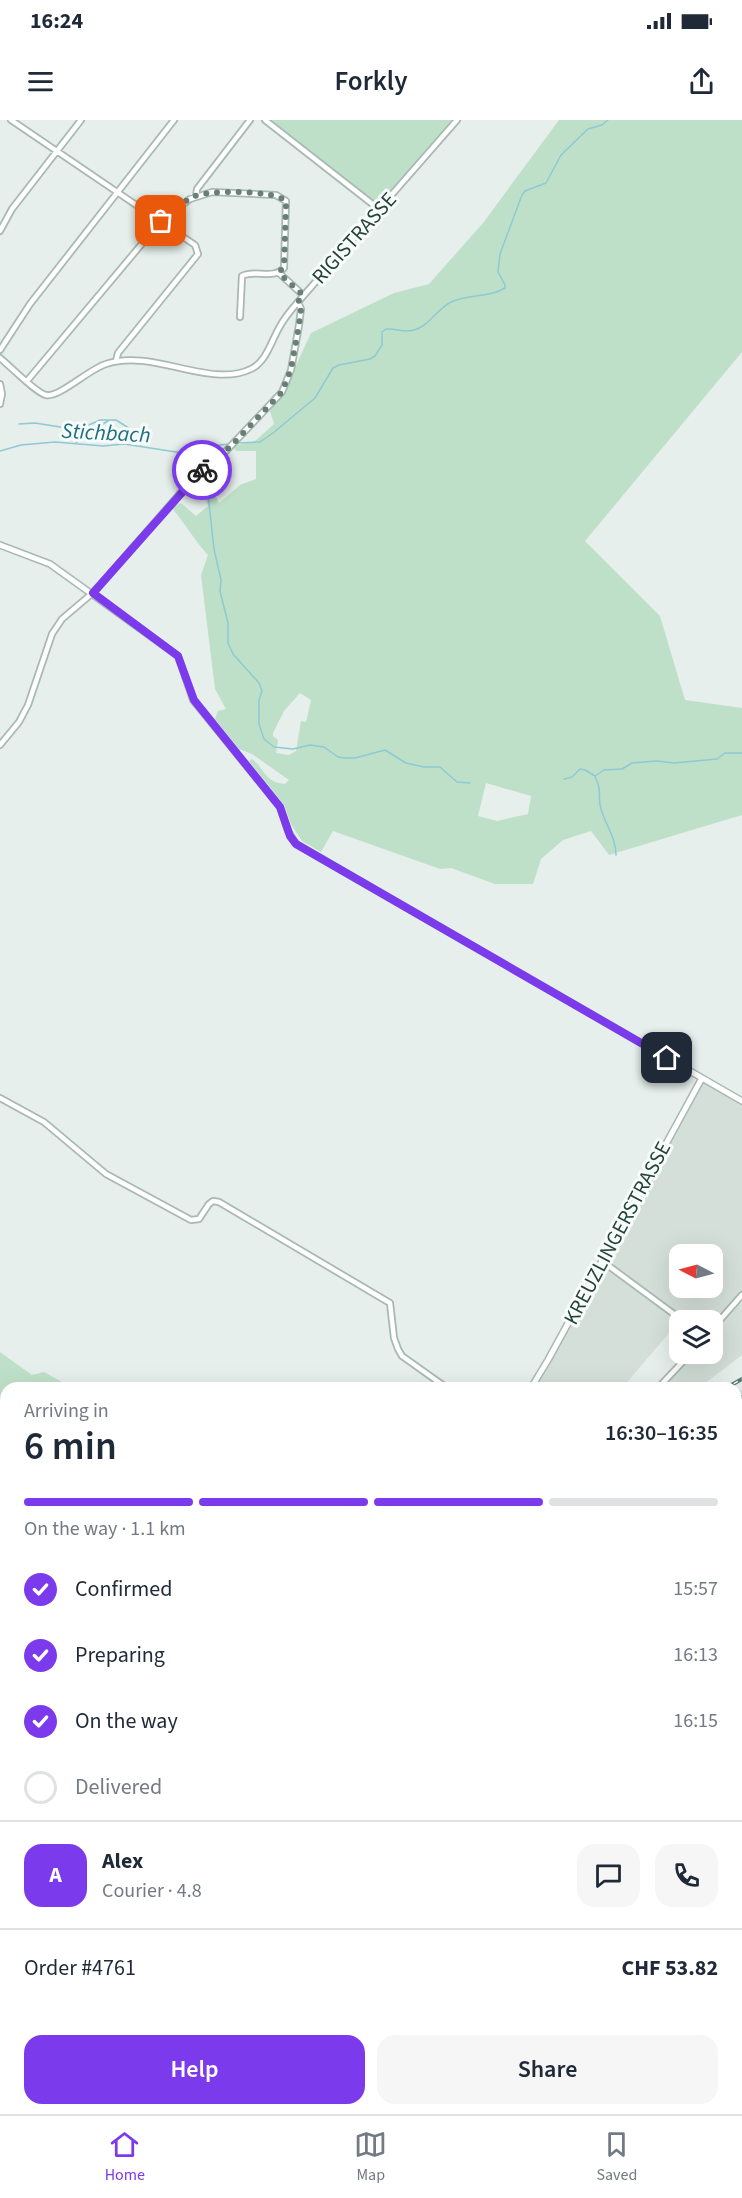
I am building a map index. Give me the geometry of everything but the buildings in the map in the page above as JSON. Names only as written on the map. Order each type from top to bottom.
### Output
[{"type":"street","points":[[11,120],[195,245],[198,254],[118,353],[117,361]]},
{"type":"street","points":[[0,231],[12,209],[81,120]]},
{"type":"street","points":[[0,350],[20,318],[174,120]]},
{"type":"street","points":[[196,196],[197,189],[250,120]]},
{"type":"street","points":[[265,120],[380,210]]},
{"type":"street","name":"RIGISTRASSE","points":[[0,358],[42,394],[54,395],[86,373],[103,364],[117,361],[143,360],[221,374],[245,372],[261,361],[285,318],[303,295],[457,120]]},
{"type":"street","points":[[27,381],[161,221],[196,196],[212,192],[276,195],[284,198],[286,206],[284,266],[279,273]]},
{"type":"street","points":[[240,317],[242,276],[248,273],[279,273],[303,295]]},
{"type":"street","points":[[0,745],[19,722],[28,705],[46,648],[62,619],[93,593],[198,473],[230,447],[276,401],[288,381],[299,325],[301,309],[298,302]]},
{"type":"street","points":[[0,384],[2,394],[0,404]]},
{"type":"street","points":[[0,545],[51,564],[178,656],[194,700],[280,807],[290,836],[296,844],[742,1101]]},
{"type":"street","name":"KREUZLINGERSTRASSE","points":[[534,1382],[702,1077]]},
{"type":"street","points":[[0,1098],[44,1122],[106,1174],[191,1220],[199,1219],[213,1201],[219,1202],[390,1303],[398,1349],[402,1356],[439,1382]]},
{"type":"street","points":[[602,1261],[669,1310]]},
{"type":"street","points":[[723,1317],[742,1295]]},
{"type":"street","points":[[664,1382],[681,1364]]},
{"type":"shaded area","points":[[702,1078],[742,1101],[742,1293],[738,1300],[742,1304],[742,1355],[707,1382],[667,1382],[684,1364],[723,1364],[723,1310],[669,1310],[669,1333],[627,1382],[534,1382]]},
{"type":"green space","points":[[271,120],[452,120],[379,206]]},
{"type":"green space","points":[[559,120],[742,120],[742,352],[585,541],[660,616],[685,700],[742,708],[742,815],[609,855],[591,831],[563,840],[541,859],[533,884],[495,884],[451,868],[440,869],[333,831],[321,852],[302,841],[291,824],[284,805],[249,761],[252,759],[257,763],[273,781],[285,784],[289,780],[252,754],[239,749],[215,719],[218,711],[226,709],[215,689],[201,575],[208,555],[171,507],[181,503],[196,516],[208,506],[199,481],[205,473],[219,503],[240,485],[256,479],[256,451],[236,451],[232,446],[255,441],[274,424],[270,411],[286,387],[311,333],[394,293],[429,284],[483,223]],"holes":[[[300,693],[311,700],[306,722],[301,721],[296,751],[289,755],[276,753],[278,740],[273,733],[284,711]],[[486,783],[531,796],[528,814],[497,821],[478,816]]]},
{"type":"green space","points":[[0,1352],[32,1375],[44,1372],[62,1382],[0,1382]]},
{"type":"waterway","name":"Stichbach","points":[[237,443],[260,442],[273,433],[315,398],[333,368],[375,356],[382,345],[382,332],[386,329],[414,330],[424,325],[451,302],[505,288],[498,272],[500,254],[522,195],[525,191],[546,183],[561,155],[588,129],[602,125],[608,120]]},
{"type":"waterway","points":[[19,424],[35,423],[73,429],[82,428],[100,420],[116,420],[140,435],[141,445]]},
{"type":"waterway","points":[[76,443],[108,421]]},
{"type":"waterway","name":"Stichbach","points":[[0,451],[21,445],[55,442],[103,446],[124,444],[189,454],[212,446],[229,444]]},
{"type":"waterway","points":[[189,454],[195,460],[198,470]]},
{"type":"waterway","points":[[199,474],[208,494],[214,549],[221,580],[220,591],[228,623],[228,643],[233,654],[259,683],[262,691],[259,700],[259,724],[264,739],[274,747],[293,749],[310,745],[324,747],[338,757],[344,758],[355,758],[385,750],[406,763],[424,767],[440,767],[457,782],[470,783]]},
{"type":"waterway","points":[[564,779],[572,777],[580,769],[595,776],[604,770],[622,769],[632,763],[657,761],[674,763],[717,759],[725,753],[742,753]]},
{"type":"waterway","points":[[595,777],[599,786],[601,809],[613,837],[616,855]]},
{"type":"railway","points":[[737,1382],[742,1379]]},
{"type":"way so far","points":[[161,221],[190,199],[212,192],[276,195],[284,198],[286,201],[284,268],[279,273],[303,295],[298,302],[301,309],[291,369],[282,392],[276,401],[226,451],[202,470]]},
{"type":"route","points":[[202,470],[93,593],[178,656],[194,700],[280,807],[290,836],[296,844],[667,1058]]}]
